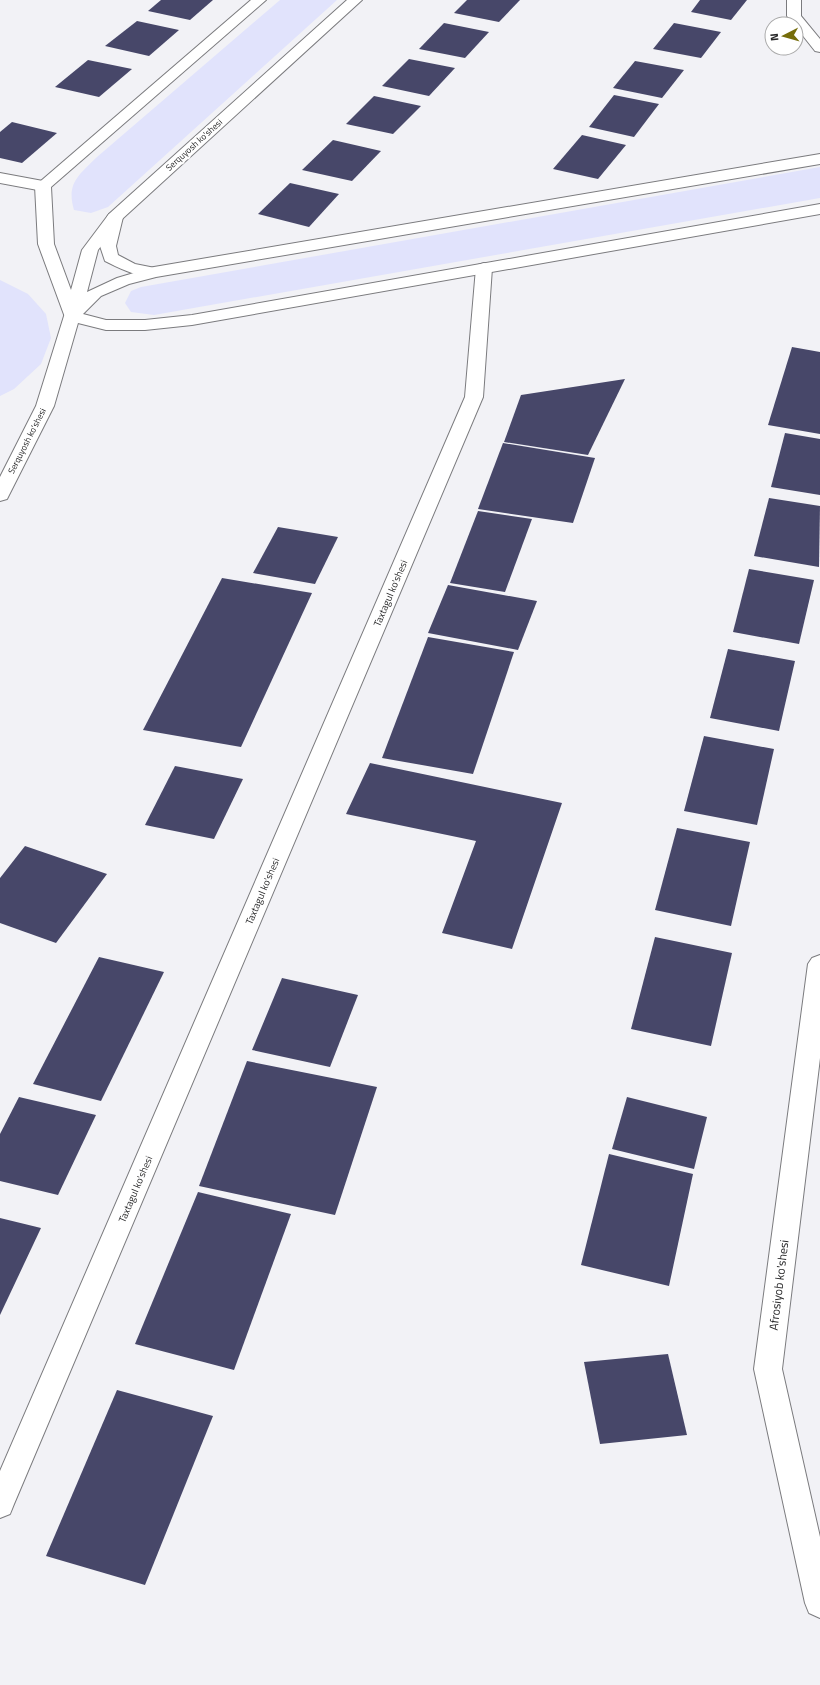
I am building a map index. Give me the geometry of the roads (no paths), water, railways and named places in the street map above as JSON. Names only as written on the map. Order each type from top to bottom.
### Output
[{"type":"street","points":[[43,186],[259,0]]},
{"type":"street","name":"Serquyosh ko'shesi","points":[[0,495],[45,406],[90,250],[115,217],[355,0]]},
{"type":"street","points":[[794,0],[794,16],[820,48]]},
{"type":"street","points":[[72,316],[95,293],[154,272],[820,159]]},
{"type":"street","points":[[0,178],[43,186]]},
{"type":"street","points":[[43,186],[46,244],[72,316]]},
{"type":"street","points":[[72,316],[106,325],[145,325],[192,320],[820,209]]},
{"type":"street","points":[[115,217],[108,246],[112,258],[131,268],[154,272]]},
{"type":"street","name":"Taxtagul ko'shesi","points":[[0,1504],[474,397],[484,268]]},
{"type":"street","name":"Afrosiyob ko'shesi","points":[[820,964],[768,1369],[820,1603]]}]
